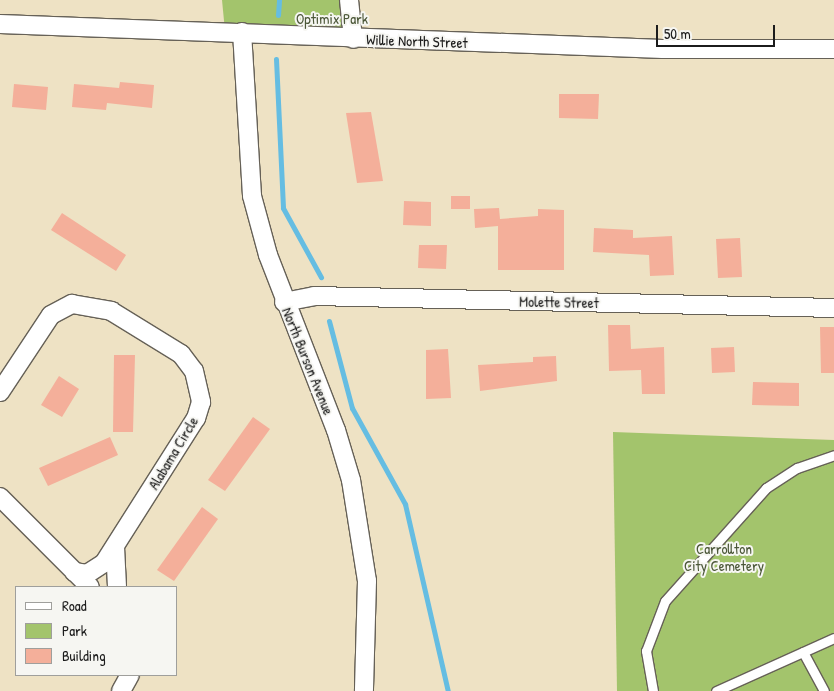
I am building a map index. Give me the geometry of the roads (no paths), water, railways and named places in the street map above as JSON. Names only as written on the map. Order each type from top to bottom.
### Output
[{"type":"street","points":[[349,0],[353,39]]},
{"type":"street","name":"Willie North Street","points":[[0,24],[242,32],[353,39],[662,49],[834,48]]},
{"type":"street","name":"North Burson Avenue","points":[[242,32],[252,196],[284,302],[336,430],[351,480],[367,581],[364,691]]},
{"type":"street","name":"Molette Street","points":[[284,302],[314,296],[834,308]]},
{"type":"street","name":"Alabama Circle","points":[[0,392],[51,315],[72,304],[111,311],[181,354],[194,372],[201,402],[196,418],[115,547],[96,570],[74,572]]},
{"type":"street","points":[[0,497],[89,586]]},
{"type":"street","points":[[115,547],[117,586]]},
{"type":"street","points":[[121,691],[129,676]]},
{"type":"lane","points":[[653,691],[646,651],[665,601],[766,488],[797,468],[834,455]]},
{"type":"lane","points":[[716,691],[834,638]]},
{"type":"lane","points":[[803,652],[824,691]]},
{"type":"waterway","points":[[278,15],[279,0]]},
{"type":"waterway","points":[[276,59],[283,208],[321,277]]},
{"type":"waterway","points":[[329,321],[352,408],[405,504],[448,691]]},
{"type":"park label","name":"Optimix Park","points":[[332,19]]},
{"type":"park label","name":"Carrollton City Cemetery","points":[[724,556]]}]
